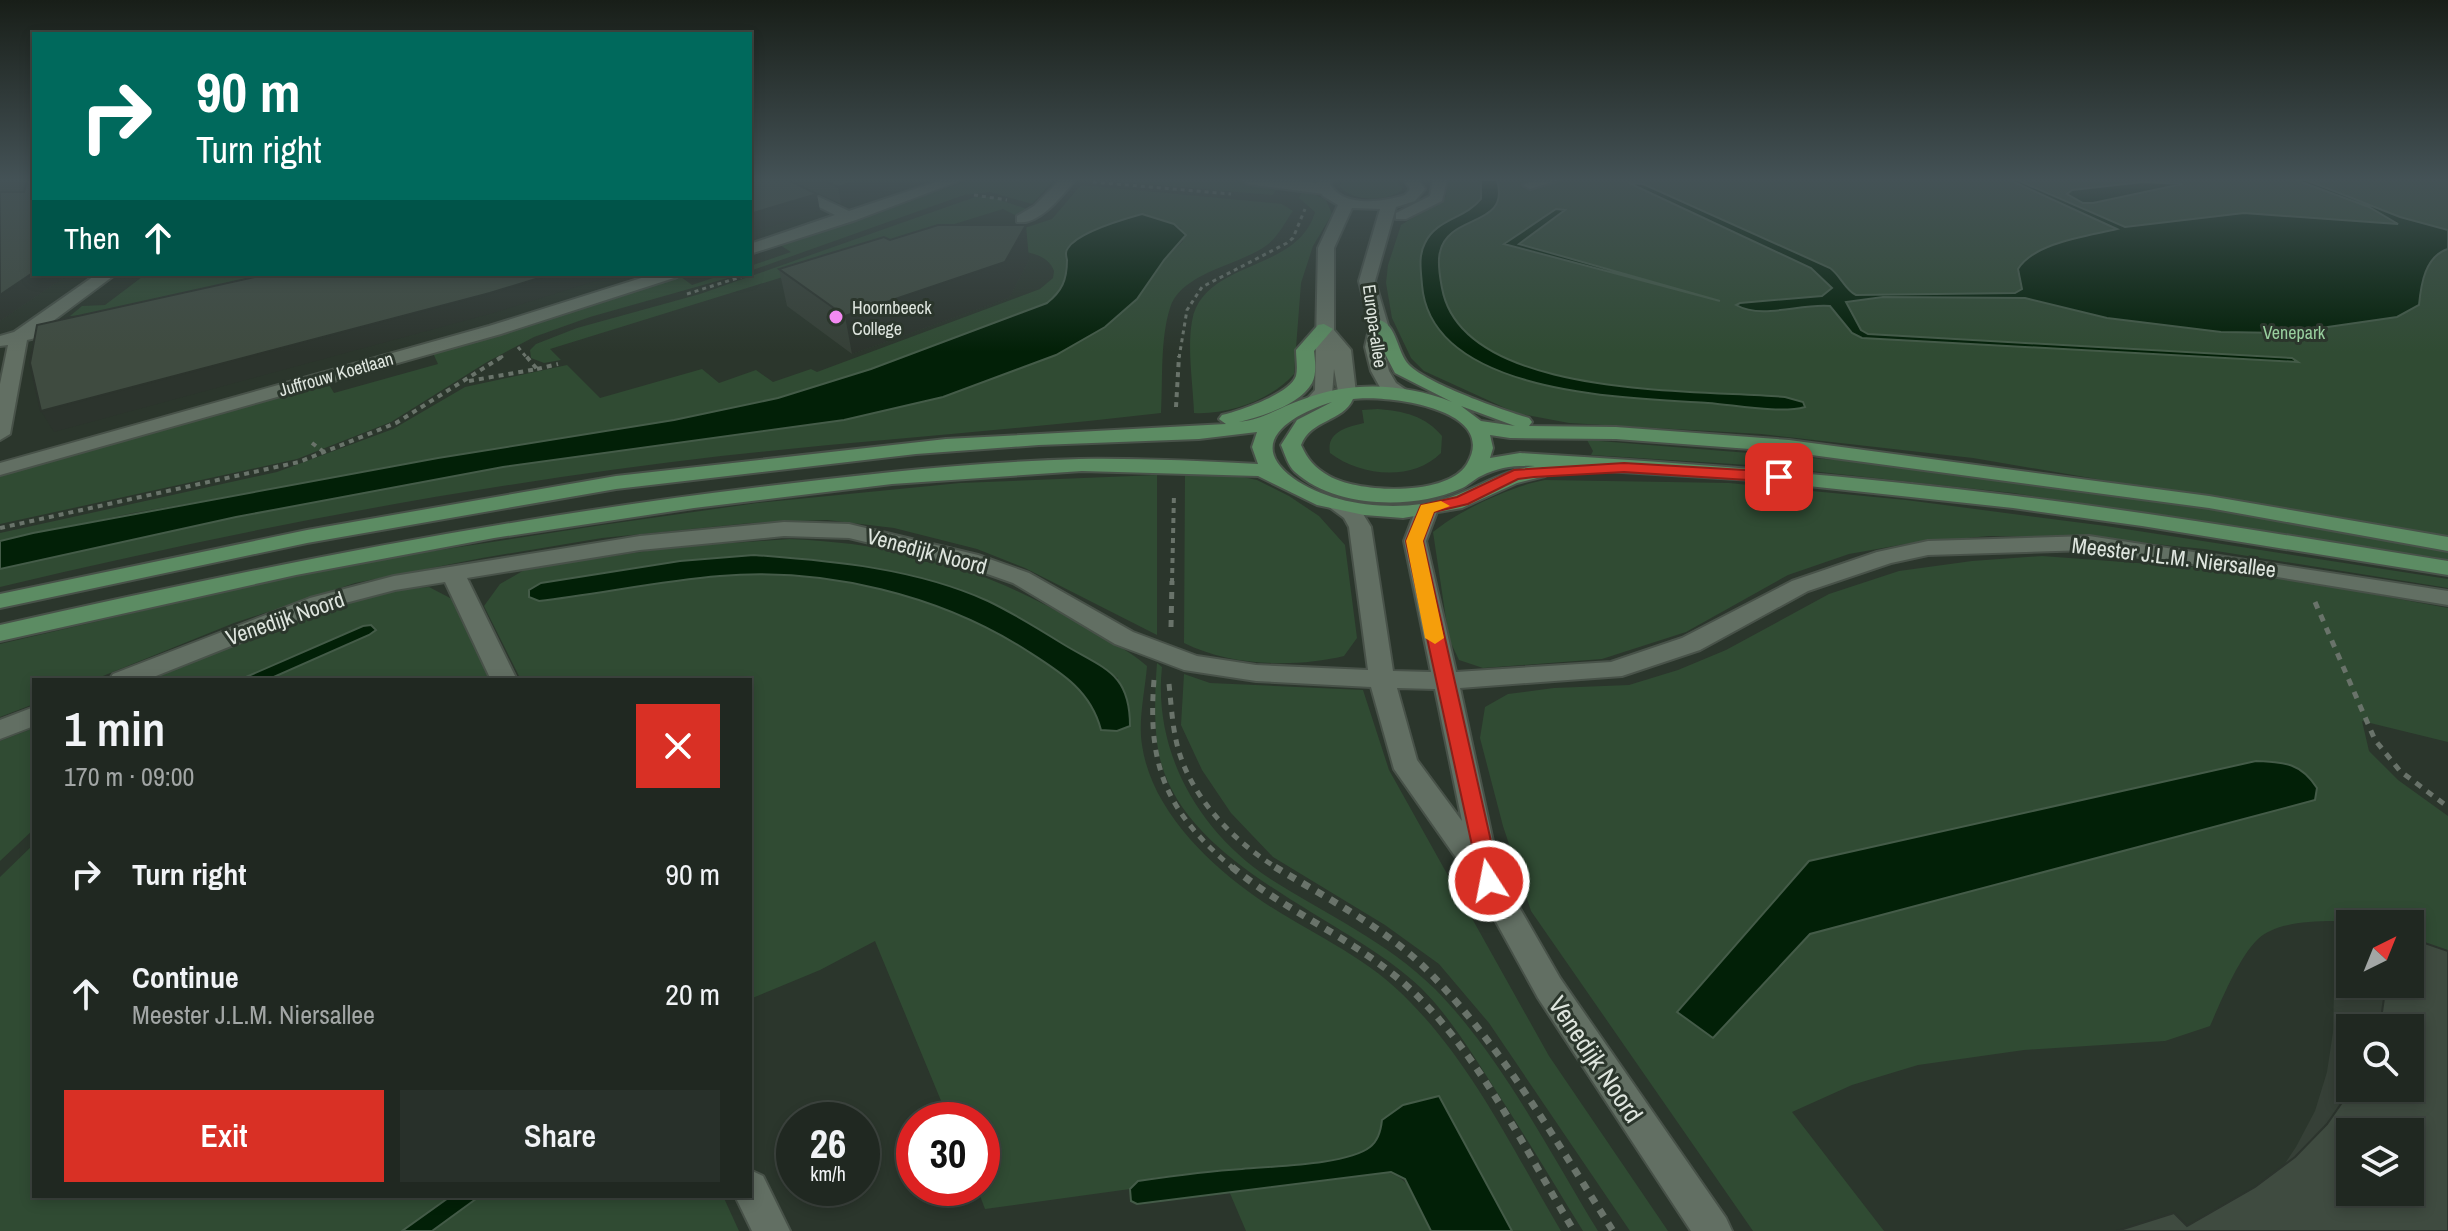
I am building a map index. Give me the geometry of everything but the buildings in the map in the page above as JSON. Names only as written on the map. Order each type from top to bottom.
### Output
[{"type":"main road","points":[[1379,325],[1401,368],[1418,380],[1506,418],[1616,433],[1789,446],[1979,470],[2209,502],[2448,544]]},
{"type":"main road","points":[[1068,437],[1145,424],[1226,420],[1248,414],[1299,386],[1305,376],[1305,350],[1324,329]]},
{"type":"main road","points":[[0,601],[355,525],[541,493],[824,457],[1068,437],[1235,431],[1276,422],[1317,399],[1346,393],[1402,394],[1444,405],[1473,426],[1510,432],[1616,433]]},
{"type":"main road","points":[[1296,462],[1291,445],[1298,428],[1340,406],[1346,393]]},
{"type":"main road","points":[[1276,422],[1264,442],[1265,457],[1280,477]]},
{"type":"main road","points":[[1473,426],[1483,449],[1480,479]]},
{"type":"main road","points":[[0,633],[359,554],[544,521],[675,502],[951,473],[1265,457],[1296,462],[1321,481],[1356,492],[1430,500]]},
{"type":"main road","points":[[1136,464],[1261,470],[1336,504],[1382,511],[1430,500]]},
{"type":"main road","name":"Meester J.L.M. Niersallee","points":[[1430,500],[1463,500],[1480,479],[1524,473],[1624,467],[1753,474],[2142,519],[2448,568]]},
{"type":"street","points":[[752,248],[786,237]]},
{"type":"street","points":[[1317,399],[1325,391],[1326,248],[1331,237]]},
{"type":"street","name":"Europa-allee","points":[[1379,237],[1367,281],[1379,325],[1374,347],[1380,371],[1389,387],[1402,394]]},
{"type":"street","points":[[9,340],[105,276]]},
{"type":"street","name":"Juffrouw Koetlaan","points":[[0,469],[495,330],[665,276]]},
{"type":"street","points":[[9,340],[79,323]]},
{"type":"street","name":"Europa-allee","points":[[1324,329],[1342,350],[1346,393]]},
{"type":"street","points":[[0,434],[9,340]]},
{"type":"street","name":"Venedijk Noord","points":[[1430,500],[1415,541],[1443,681],[1464,759],[1489,881]]},
{"type":"street","name":"Venedijk Noord","points":[[1336,504],[1352,514],[1360,527],[1382,679],[1404,762],[1489,881],[1549,988],[1713,1231]]},
{"type":"street","name":"Venedijk Noord","points":[[127,678],[318,603],[394,583],[553,555],[714,534],[784,529],[849,531],[970,560],[1021,578],[1124,638],[1163,655],[1217,669],[1443,681]]},
{"type":"street","name":"Meester J.L.M. Niersallee","points":[[1443,681],[1613,670],[1691,644],[1800,586],[1885,557],[1928,548],[2089,543],[2298,572],[2448,598]]},
{"type":"street","points":[[452,572],[503,678]]},
{"type":"street","points":[[0,730],[32,717]]},
{"type":"street","points":[[752,1192],[771,1231]]},
{"type":"path","points":[[1176,410],[1183,327],[1192,297],[1202,287],[1266,256],[1293,237]]},
{"type":"path","points":[[680,296],[746,276]]},
{"type":"path","points":[[495,330],[518,348],[537,369]]},
{"type":"path","points":[[518,348],[528,343]]},
{"type":"path","points":[[0,528],[246,476],[324,452],[396,423],[505,355]]},
{"type":"path","points":[[464,382],[558,364]]},
{"type":"path","points":[[312,443],[324,452]]},
{"type":"path","points":[[1174,488],[1163,655],[1150,725],[1156,761],[1177,806],[1206,843],[1251,884],[1375,958],[1423,1001],[1470,1061],[1574,1231]]},
{"type":"path","points":[[2298,572],[2318,609],[2375,740],[2400,771],[2448,807]]},
{"type":"path","points":[[1163,655],[1176,742],[1198,795],[1241,841],[1267,862],[1353,913],[1424,967],[1486,1039],[1613,1231]]},
{"type":"green space","points":[[802,237],[844,237],[752,270],[752,265],[791,252],[780,245]]},
{"type":"green space","points":[[860,237],[911,237],[550,349],[561,360],[544,363],[531,358],[530,350],[536,344],[577,328],[700,294]]},
{"type":"green space","points":[[995,237],[1087,237],[1066,254],[1063,281],[1047,303],[871,369],[778,398],[674,420],[133,513],[0,541],[0,533],[277,472],[393,429],[465,387],[567,365],[600,398],[702,369],[719,383],[756,370],[773,382],[811,369],[817,372],[1040,289],[1053,278],[1054,271],[1048,262],[1027,252],[960,249]]},
{"type":"green space","points":[[1182,237],[1275,237],[1256,252],[1199,278],[1176,296],[1165,333],[1161,413],[721,456],[540,480],[268,528],[0,587],[0,569],[236,517],[503,467],[844,420],[943,397],[1056,355],[1105,327],[1137,299],[1164,260],[1183,241]]},
{"type":"green space","points":[[1299,237],[1318,237],[1301,283],[1294,374],[1273,391],[1248,404],[1221,411],[1194,413],[1191,332],[1200,301],[1213,286],[1231,275],[1290,246]]},
{"type":"green space","name":"Venepark","points":[[1397,237],[1431,237],[1421,252],[1426,308],[1430,245],[1442,237],[2448,237],[2448,539],[1973,458],[1761,434],[1569,423],[1516,413],[1424,371],[1411,358],[1392,318],[1386,283]]},
{"type":"green space","points":[[143,276],[256,276],[90,315],[70,316],[82,306],[105,305]]},
{"type":"green space","points":[[719,276],[735,276],[590,317],[534,337],[487,362],[391,422],[297,459],[0,524],[0,477],[16,470],[328,383],[334,393],[438,364],[433,353],[681,277],[692,285]]},
{"type":"green space","points":[[1362,410],[1405,413],[1429,424],[1442,436],[1441,453],[1416,468],[1386,472],[1356,467],[1330,453],[1331,440],[1335,435],[1364,423]]},
{"type":"green space","points":[[1587,440],[1898,465],[2205,507],[2448,549],[2448,562],[2013,493],[1764,466],[1591,455],[1593,451]]},
{"type":"green space","points":[[1228,474],[1257,480],[1289,496],[1319,516],[1345,545],[1357,638],[1344,656],[1305,662],[1263,663],[1202,651],[1184,643],[1185,476]]},
{"type":"green space","points":[[1157,475],[1157,635],[1025,568],[977,549],[894,528],[827,520],[751,523],[602,538],[355,583],[234,623],[98,678],[32,678],[32,705],[0,717],[0,644],[284,578],[401,556],[757,503],[960,483]]},
{"type":"green space","points":[[1545,480],[1729,483],[1906,500],[2106,526],[2448,579],[2448,588],[2204,549],[2095,538],[1989,536],[1911,543],[1849,554],[1788,575],[1686,632],[1602,659],[1483,668],[1459,660],[1449,639],[1433,532],[1486,500]]},
{"type":"green space","points":[[789,539],[830,542],[905,553],[975,573],[1044,604],[1123,649],[1147,666],[1141,735],[1147,768],[1169,812],[1184,832],[1237,883],[1375,971],[1411,1003],[1434,1028],[1474,1083],[1561,1231],[1512,1231],[1439,1096],[1382,1123],[1373,1144],[1351,1156],[1305,1165],[1154,1178],[1130,1189],[985,1209],[984,1206],[1000,1206],[1000,1102],[942,1102],[875,941],[820,970],[752,998],[752,678],[520,678],[484,606],[500,584],[526,569],[674,547]],"holes":[[[754,555],[872,568],[930,581],[986,601],[1053,637],[1118,678],[1101,730],[1090,704],[1074,684],[1029,652],[959,615],[881,590],[801,576],[721,576],[564,598],[680,561]]]},
{"type":"green space","points":[[2042,556],[2246,571],[2448,608],[2448,742],[2362,721],[2369,751],[2398,780],[2448,816],[2448,969],[2424,954],[2424,910],[2336,910],[2336,921],[2289,925],[2272,930],[2258,939],[2231,980],[2210,1026],[2165,1041],[2024,1050],[1918,1065],[1852,1085],[1792,1112],[1884,1231],[1753,1231],[1531,911],[1503,826],[1480,738],[1485,707],[1508,694],[1554,688],[1629,685],[1678,670],[1726,650],[1829,594],[1899,571]],"holes":[[[2315,800],[1810,934],[1714,1037],[1809,861]]]},
{"type":"green space","points":[[429,587],[452,599],[489,678],[272,678],[369,635],[375,630],[371,625],[362,626],[244,678],[156,678],[287,622],[357,599]]},
{"type":"green space","points":[[1157,663],[1162,667],[1161,698],[1173,758],[1202,813],[1221,837],[1269,878],[1397,956],[1435,989],[1459,1015],[1503,1074],[1598,1231],[1583,1231],[1468,1048],[1421,988],[1388,961],[1265,883],[1226,854],[1193,822],[1169,785],[1157,742]]},
{"type":"green space","points":[[1184,674],[1210,683],[1363,690],[1389,770],[1549,1056],[1668,1231],[1630,1231],[1489,1023],[1439,964],[1385,925],[1273,857],[1231,813],[1202,770],[1181,725]]},
{"type":"green space","points":[[32,729],[32,831],[0,861],[0,741]]},
{"type":"green space","points":[[32,846],[32,1198],[448,1198],[402,1231],[0,1231],[0,877]]},
{"type":"green space","points":[[1381,1172],[1400,1178],[1413,1192],[1431,1231],[1246,1231],[1229,1191]]},
{"type":"green space","points":[[477,1198],[724,1198],[739,1231],[432,1231]]},
{"type":"shaded area","points":[[1080,237],[1184,237],[1137,299],[1105,327],[1056,355],[943,397],[844,420],[503,467],[236,517],[0,569],[0,541],[33,533],[438,458],[674,420],[778,398],[871,369],[1047,303],[1063,284],[1067,267],[1066,251]]},
{"type":"shaded area","points":[[1428,237],[1448,237],[1440,252],[1442,288],[1459,325],[1492,351],[1536,370],[1588,382],[1644,389],[1785,397],[1803,402],[1805,407],[1770,409],[1630,398],[1538,383],[1495,369],[1459,349],[1434,321],[1422,285],[1421,258]]},
{"type":"shaded area","points":[[1514,237],[1528,237],[1519,244],[1720,301],[1504,244]]},
{"type":"shaded area","points":[[1746,237],[1762,237],[1830,268],[1856,295],[2015,293],[2022,289],[2018,269],[2026,260],[2049,246],[2082,237],[2448,237],[2448,249],[2429,264],[2419,305],[2397,317],[2286,333],[2221,332],[2107,318],[2025,298],[1883,297],[1846,302],[1861,330],[1868,334],[2292,358],[2298,362],[1862,338],[1852,333],[1830,306],[1758,311],[1736,305],[1822,296],[1832,288],[1811,268]]},
{"type":"shaded area","points":[[754,555],[873,568],[932,581],[988,601],[1112,674],[1125,694],[1130,726],[1117,731],[1101,730],[1090,704],[1074,684],[1029,652],[958,615],[881,589],[841,581],[760,574],[697,578],[539,601],[529,597],[529,590],[541,583],[680,561]]},
{"type":"shaded area","points":[[371,625],[376,630],[272,678],[244,678]]},
{"type":"shaded area","points":[[2256,761],[2284,763],[2305,773],[2317,788],[2315,800],[1810,934],[1713,1038],[1677,1012],[1809,861]]},
{"type":"shaded area","points":[[1439,1096],[1512,1231],[1431,1231],[1405,1179],[1391,1172],[1137,1204],[1131,1201],[1130,1189],[1138,1181],[1345,1158],[1370,1147],[1380,1131],[1382,1120],[1403,1105]]},
{"type":"shaded area","points":[[448,1198],[477,1198],[432,1231],[402,1231]]},
{"type":"slow traffic","points":[[1435,638],[1415,541],[1427,509],[1441,506]]},
{"type":"place","name":"Hoornbeeck College","points":[[836,317]]},
{"type":"route","points":[[1489,881],[1464,759],[1443,681],[1415,541],[1427,509],[1463,500],[1514,475],[1534,472],[1624,467],[1779,477]]}]
